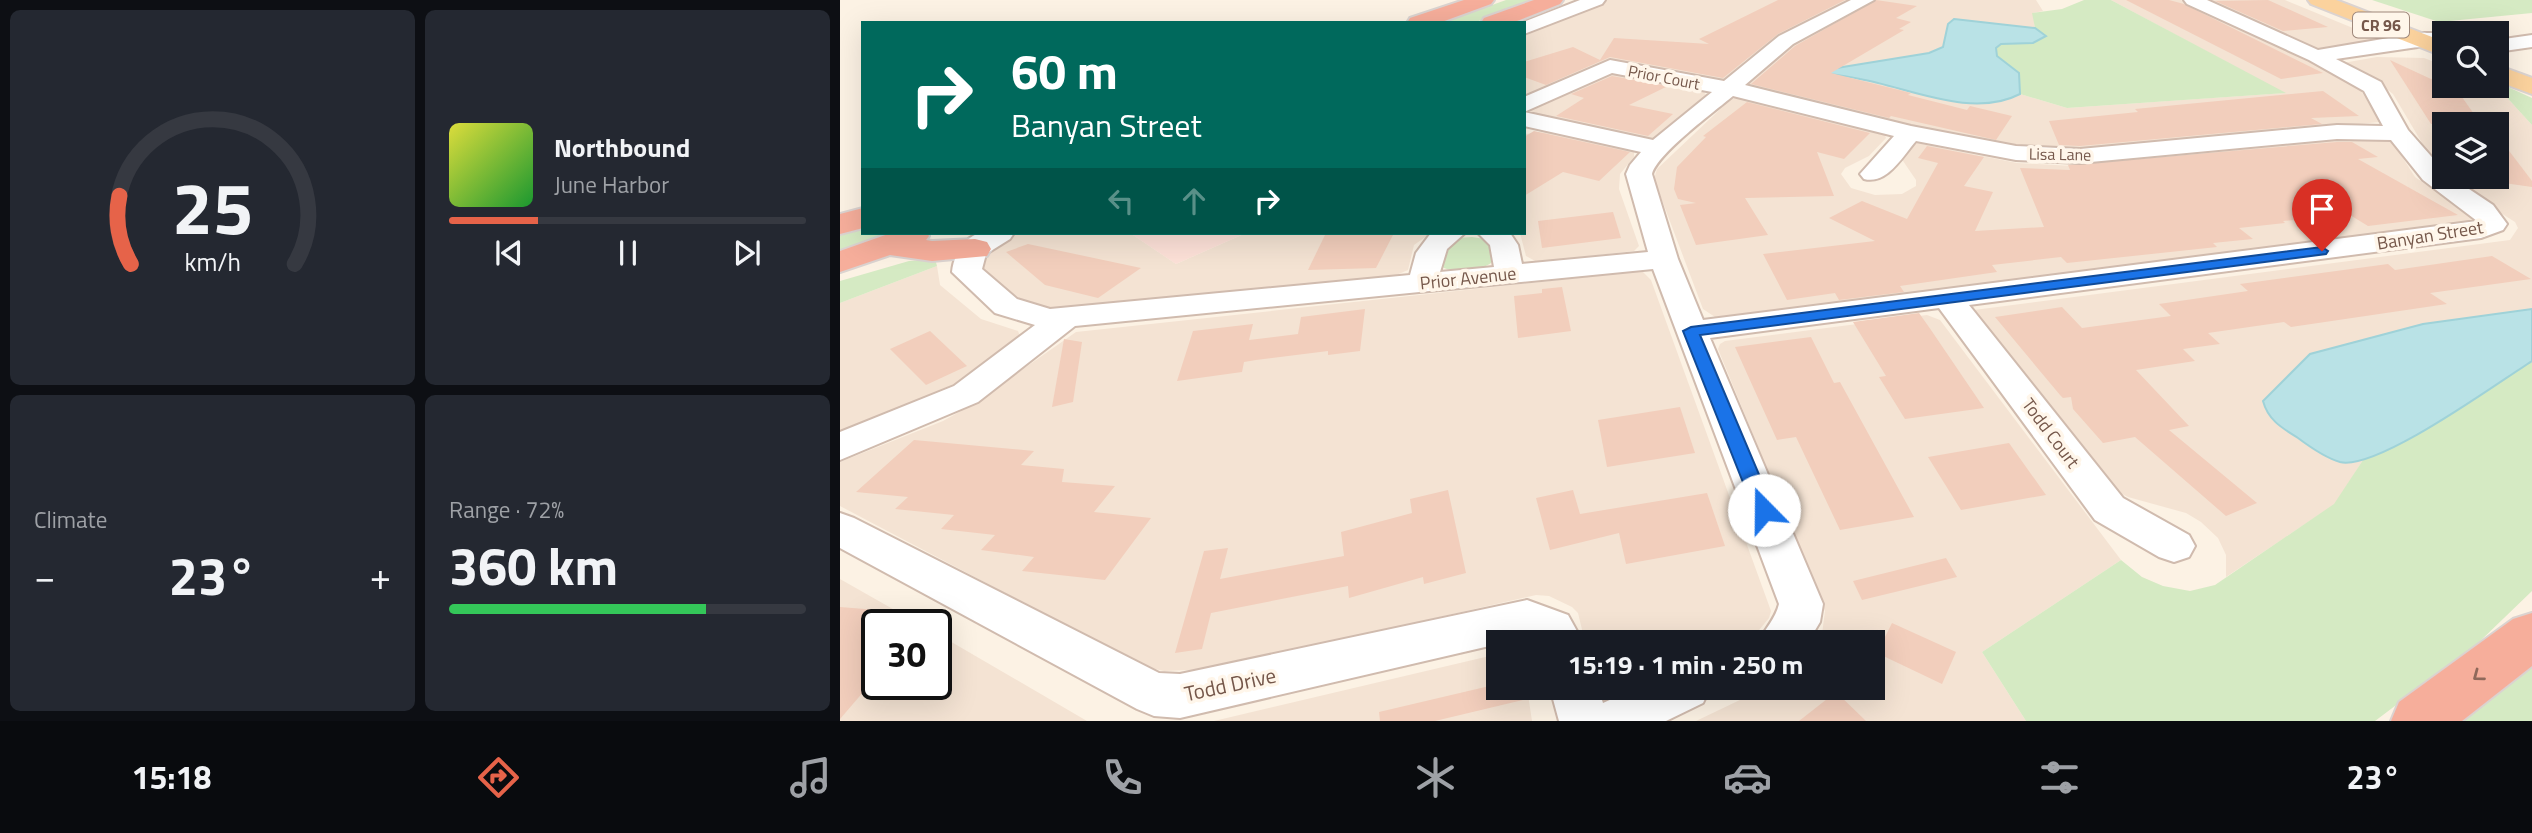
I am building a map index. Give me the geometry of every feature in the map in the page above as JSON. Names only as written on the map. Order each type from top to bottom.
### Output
[{"type":"highway","points":[[1424,21],[1484,0]]},
{"type":"highway","points":[[1497,21],[1553,0]]},
{"type":"highway","points":[[840,225],[861,218]]},
{"type":"highway","points":[[866,253],[916,235]]},
{"type":"highway","points":[[866,253],[932,251],[988,241]]},
{"type":"highway","points":[[2419,721],[2532,635]]},
{"type":"main road","name":"CR 96","points":[[2318,0],[2432,45]]},
{"type":"main road","name":"CR 96","points":[[2349,0],[2432,32]]},
{"type":"main road","points":[[2509,62],[2532,71]]},
{"type":"main road","points":[[2509,77],[2532,87]]},
{"type":"street","points":[[1526,27],[1596,0]]},
{"type":"street","points":[[1791,630],[1798,622],[1801,604],[1691,331],[1664,259],[1639,174],[1642,165],[1658,148],[1786,40],[1866,0]]},
{"type":"street","name":"Banyan Street","points":[[1691,331],[2482,230],[2493,224],[2484,211],[2432,175],[2398,133],[2377,90],[2361,78],[2193,0]]},
{"type":"street","points":[[2509,32],[2532,31]]},
{"type":"street","points":[[2316,56],[2432,38]]},
{"type":"street","points":[[2509,44],[2532,41]]},
{"type":"street","points":[[2316,56],[2432,51]]},
{"type":"street","name":"Prior Court","points":[[1526,104],[1609,66],[1728,89]]},
{"type":"street","name":"Lisa Lane","points":[[1728,89],[1821,108],[1910,133],[2016,153],[2080,156],[2337,132],[2398,133]]},
{"type":"street","points":[[1526,119],[1658,148]]},
{"type":"street","points":[[1872,174],[1910,133]]},
{"type":"street","points":[[1423,282],[1432,245],[1446,235]]},
{"type":"street","points":[[1496,235],[1505,244],[1509,274]]},
{"type":"street","name":"Prior Avenue","points":[[988,241],[966,263],[967,272],[1006,306],[1048,319],[1664,259]]},
{"type":"street","name":"Todd Court","points":[[1948,299],[2109,509],[2174,546]]},
{"type":"street","points":[[840,447],[967,394],[1065,318]]},
{"type":"street","name":"Todd Drive","points":[[840,529],[1154,694],[1180,696],[1527,620],[1545,623],[1554,630]]},
{"type":"street","points":[[1578,700],[1584,721]]},
{"type":"street","points":[[1616,721],[1661,700]]},
{"type":"shaded area","points":[[1605,0],[1850,0],[1779,36],[1723,81],[1651,69],[1630,62],[1607,61],[1526,96],[1526,31]]},
{"type":"shaded area","points":[[1878,0],[2036,0],[2043,11],[2033,13],[2035,28],[1954,19],[1948,24],[1943,47],[1929,53],[1812,72],[1860,79],[1933,97],[2010,99],[2020,94],[2067,108],[2284,93],[2111,0],[2181,0],[2323,67],[2360,89],[2380,122],[2067,152],[1974,142],[1746,86],[1771,61],[1797,43]]},
{"type":"shaded area","points":[[2202,0],[2285,0],[2382,40],[2314,50]]},
{"type":"shaded area","points":[[2377,57],[2424,58],[2432,61],[2432,98],[2507,98],[2532,125],[2532,309],[2423,324],[2310,354],[2281,426],[2311,447],[2341,462],[2363,460],[2335,504],[2226,577],[2226,555],[2218,538],[2201,522],[2186,513],[2128,497],[2110,488],[1973,313],[1974,310],[2510,240],[2518,228],[2515,222],[2463,189],[2509,189],[2509,112],[2432,112],[2432,160],[2393,94],[2372,78],[2343,63]]},
{"type":"shaded area","points":[[1612,73],[1703,91],[1706,95],[1652,140],[1529,112],[1529,108]]},
{"type":"shaded area","points":[[1737,98],[1885,135],[1886,138],[1869,156],[1845,168],[1841,174],[1851,188],[1875,195],[1902,194],[1916,186],[1916,180],[1901,158],[1917,143],[2017,163],[2074,166],[2371,137],[2392,141],[2415,177],[2473,217],[2475,222],[1715,317],[1703,309],[1654,179],[1657,169],[1731,99]]},
{"type":"shaded area","points":[[1548,132],[1634,152],[1634,157],[1620,174],[1619,189],[1639,246],[1634,251],[1537,262],[1526,256],[1521,235],[1526,235],[1526,134]]},
{"type":"shaded area","points":[[1010,235],[1133,235],[1176,264],[1241,235],[1428,235],[1414,245],[1408,270],[1394,276],[1067,309],[1029,305],[978,268],[981,254],[996,240]]},
{"type":"shaded area","points":[[1133,235],[1241,235],[1176,264]]},
{"type":"shaded area","points":[[937,266],[940,285],[981,319],[1018,331],[1021,339],[937,398],[840,439],[840,303]]},
{"type":"shaded area","points":[[1642,271],[1651,280],[1771,611],[1769,618],[1759,630],[1582,630],[1578,613],[1572,607],[1549,596],[1536,595],[1212,669],[1164,671],[1146,667],[840,506],[840,462],[943,421],[970,406],[1076,332]]},
{"type":"shaded area","points":[[1927,315],[1940,320],[2121,560],[1982,652],[2026,721],[1696,721],[1740,700],[1885,700],[1885,630],[1823,630],[1825,611],[1718,349],[1725,341]]},
{"type":"shaded area","points":[[840,579],[893,609],[861,609],[861,700],[952,700],[952,642],[1087,721],[840,721]]},
{"type":"shaded area","points":[[1486,657],[1486,700],[1529,700],[1532,721],[1214,721]]},
{"type":"green space","points":[[1506,0],[1536,0],[1478,21],[1448,21]]},
{"type":"green space","points":[[2084,0],[2111,0],[2286,93],[2067,108],[2020,94],[2018,73],[1997,56],[1996,49],[2001,44],[2033,43],[2045,36],[2035,28],[2032,13],[2062,9]]},
{"type":"green space","points":[[2372,0],[2532,0],[2532,13],[2436,21]]},
{"type":"green space","points":[[2509,87],[2532,98],[2532,125],[2507,98]]},
{"type":"green space","points":[[861,228],[861,235],[890,235],[840,253],[840,236]]},
{"type":"green space","points":[[1472,237],[1491,243],[1491,263],[1467,271],[1442,267],[1441,249],[1458,238]]},
{"type":"green space","points":[[935,259],[937,266],[840,303],[840,281],[909,261]]},
{"type":"green space","points":[[2532,361],[2532,591],[2476,645],[2375,721],[2026,721],[1982,652],[2121,560],[2142,577],[2163,586],[2190,591],[2215,585],[2334,504],[2363,460],[2456,410]]},
{"type":"green space","points":[[2532,661],[2532,721],[2457,721]]},
{"type":"water","points":[[1954,19],[2035,28],[2046,36],[2033,43],[2001,44],[1996,48],[1997,56],[2019,73],[2020,94],[2001,101],[1961,103],[1879,83],[1812,72],[1929,53],[1943,47],[1948,24]]},
{"type":"water","points":[[2532,309],[2532,361],[2437,423],[2381,453],[2357,461],[2340,462],[2318,452],[2281,427],[2265,408],[2263,401],[2310,354],[2423,324]]},
{"type":"building","points":[[1778,0],[1845,0],[1778,34],[1723,78],[1610,57],[1546,85],[1526,78],[1526,61],[1573,47],[1600,60],[1614,38],[1709,44],[1699,39]]},
{"type":"building","points":[[1876,0],[1917,6],[1896,18],[1911,22],[1899,29],[1904,30],[1831,73],[1967,110],[1970,106],[2012,116],[1996,140],[1891,116],[1889,118],[1751,84],[1795,46]]},
{"type":"building","points":[[2126,0],[2169,0],[2184,4],[2323,73],[2281,79]]},
{"type":"building","points":[[2268,0],[2328,27],[2283,31],[2215,1]]},
{"type":"building","points":[[2390,60],[2432,79],[2432,98],[2463,98],[2473,112],[2432,112],[2431,124]]},
{"type":"building","points":[[1612,76],[1668,86],[1629,105],[1673,114],[1648,136],[1556,116],[1584,98],[1571,94]]},
{"type":"building","points":[[2323,91],[2359,116],[2311,118],[2322,124],[2080,146],[2059,145],[2049,121],[2138,112],[2135,109]]},
{"type":"building","points":[[1747,102],[1870,133],[1844,159],[1817,152],[1834,196],[1745,198],[1768,235],[1696,245],[1680,205],[1696,203],[1678,199],[1674,189],[1677,167],[1706,137],[1703,136]]},
{"type":"building","points":[[1534,131],[1630,152],[1599,181],[1563,172],[1526,195],[1526,136]]},
{"type":"building","points":[[2352,142],[2378,157],[2358,159],[2458,215],[2368,226],[2350,215],[2283,221],[2285,223],[2239,228],[2253,239],[2213,243],[2217,247],[2067,263],[2061,257],[1992,265],[1997,272],[1900,286],[1904,292],[1839,300],[1835,293],[1787,300],[1763,254],[1875,241],[1829,218],[1862,201],[1907,219],[1938,163],[1918,158],[1927,146],[1984,157],[1964,186],[1993,192],[1975,231],[2044,227],[2020,168],[2070,170],[2068,165]]},
{"type":"building","points":[[2509,151],[2532,181],[2532,187],[2509,184]]},
{"type":"building","points":[[1613,212],[1621,238],[1542,248],[1538,221]]},
{"type":"building","points":[[1325,235],[1393,235],[1376,268],[1308,270]]},
{"type":"building","points":[[1028,244],[1141,268],[1098,298],[1045,285],[1006,252]]},
{"type":"building","points":[[2492,256],[2531,279],[2430,293],[2447,304],[2291,327],[2284,322],[2208,333],[2220,344],[2183,349],[2195,361],[2136,370],[2189,426],[2169,430],[2257,503],[2226,516],[2135,437],[2103,443],[2073,409],[2071,397],[2063,398],[2060,395],[1995,317],[2062,307],[2082,328],[2171,316],[2159,304],[2248,291],[2240,284],[2388,264],[2395,270]]},
{"type":"building","points":[[1562,287],[1571,331],[1518,338],[1514,296],[1542,293],[1542,289]]},
{"type":"building","points":[[1365,309],[1360,351],[1328,355],[1328,351],[1256,360],[1244,362],[1242,372],[1177,381],[1193,331],[1253,324],[1249,340],[1298,334],[1301,317]]},
{"type":"building","points":[[1919,313],[1984,408],[1905,419],[1879,377],[1886,376],[1853,322]]},
{"type":"building","points":[[930,331],[967,366],[926,385],[890,349]]},
{"type":"building","points":[[1811,337],[1834,383],[1840,382],[1914,517],[1840,530],[1796,437],[1777,440],[1735,347]]},
{"type":"building","points":[[1064,339],[1082,342],[1073,402],[1052,407]]},
{"type":"building","points":[[1680,407],[1695,453],[1607,467],[1598,420]]},
{"type":"building","points":[[914,440],[1034,451],[1021,465],[1064,469],[1062,482],[1115,486],[1094,512],[1151,518],[1105,580],[1022,571],[1034,557],[981,550],[995,535],[941,529],[954,515],[895,509],[908,497],[856,492]]},
{"type":"building","points":[[2009,443],[2046,495],[1961,510],[1928,457]]},
{"type":"building","points":[[1448,490],[1466,573],[1424,584],[1423,577],[1349,598],[1348,586],[1211,613],[1202,649],[1175,653],[1204,551],[1228,548],[1220,579],[1344,556],[1341,532],[1412,513],[1410,499]]},
{"type":"building","points":[[1573,490],[1580,514],[1707,493],[1725,546],[1626,564],[1619,533],[1550,550],[1536,498]]},
{"type":"building","points":[[1946,558],[1957,577],[1862,600],[1853,581]]},
{"type":"building","points":[[840,607],[865,609],[861,609],[861,695],[840,719]]},
{"type":"building","points":[[1892,623],[1956,652],[1942,684],[1885,657],[1885,637]]},
{"type":"building","points":[[1486,687],[1486,700],[1522,700],[1435,721],[1380,721],[1379,712]]},
{"type":"building","points":[[1826,700],[1844,700],[1866,721],[1799,721]]},
{"type":"route","points":[[1764,510],[1691,331],[2322,251]]}]
